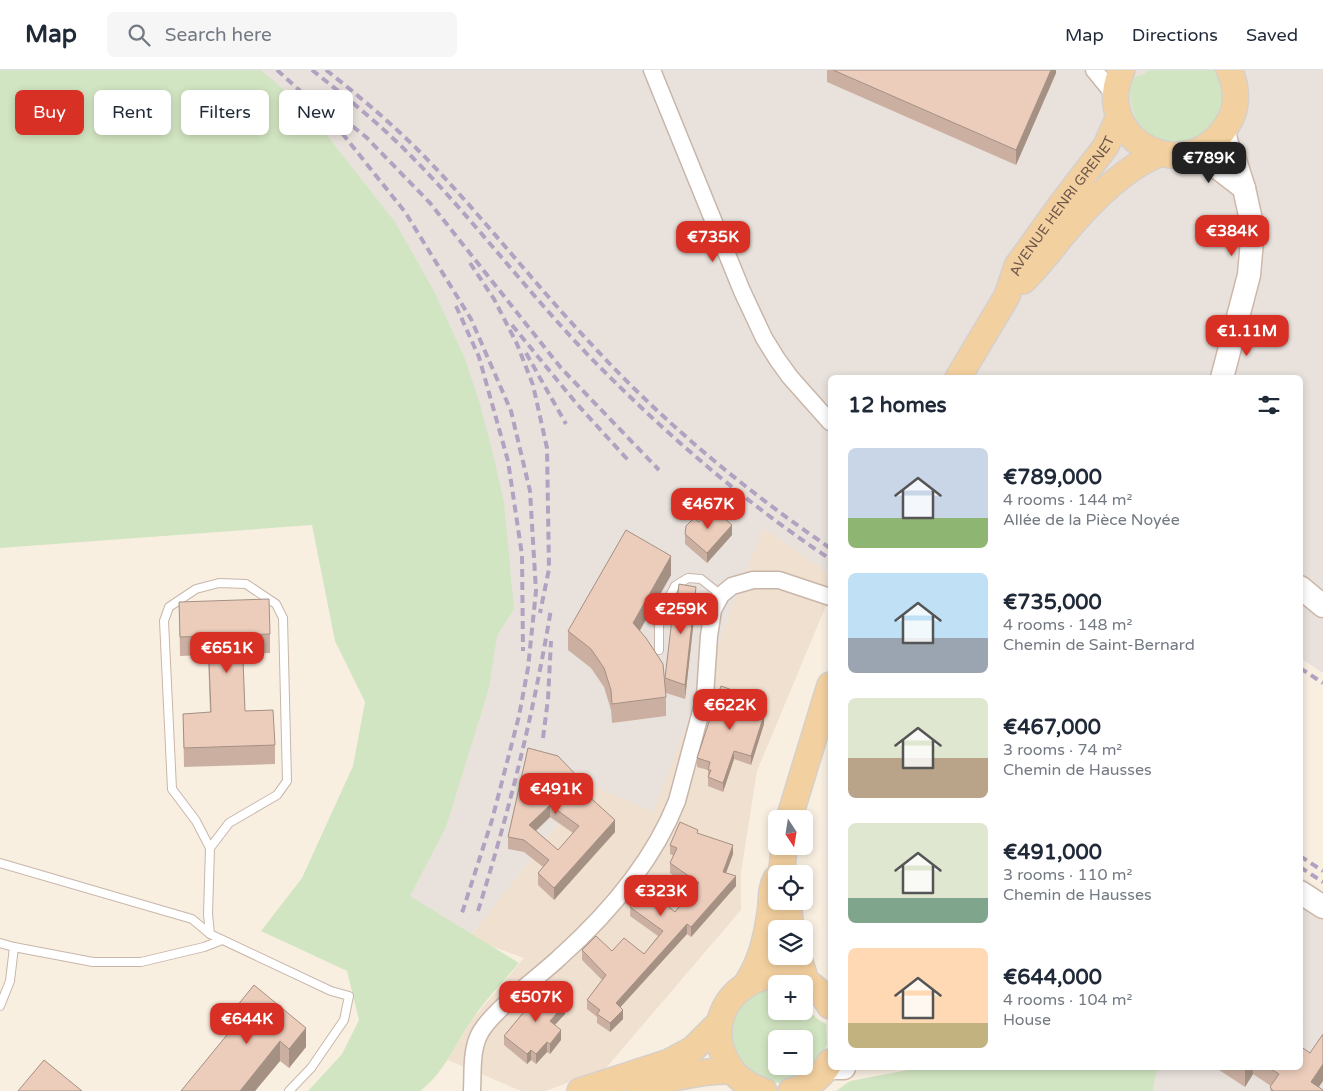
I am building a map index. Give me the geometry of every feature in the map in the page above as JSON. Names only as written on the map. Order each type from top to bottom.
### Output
[{"type":"main road","name":"AVENUE HENRI GRENET","points":[[960,375],[1007,296],[1017,266],[1106,146],[1117,106],[1118,79],[1122,70]]},
{"type":"main road","points":[[1117,106],[1125,129],[1146,148],[1159,154],[1174,156],[1189,154],[1209,146],[1224,131],[1233,114],[1236,95],[1232,75],[1229,70]]},
{"type":"main road","points":[[1223,375],[1249,276],[1253,229],[1244,188],[1224,131]]},
{"type":"main road","name":"AVENUE HENRI GRENET","points":[[1007,296],[1030,275],[1070,226],[1126,171],[1146,159],[1159,154]]},
{"type":"main road","points":[[1189,154],[1214,164],[1244,188]]},
{"type":"main road","points":[[1211,375],[1236,326]]},
{"type":"main road","points":[[1303,589],[1323,606]]},
{"type":"main road","points":[[1303,604],[1323,614]]},
{"type":"main road","points":[[792,810],[828,692]]},
{"type":"main road","points":[[1303,894],[1323,907]]},
{"type":"main road","points":[[747,983],[757,968],[770,910]]},
{"type":"main road","points":[[764,1091],[745,1083],[732,1071],[723,1056],[719,1039],[720,1022],[725,1006],[734,993],[747,983],[766,975],[789,975]]},
{"type":"main road","points":[[813,986],[823,994],[828,1003]]},
{"type":"main road","points":[[580,1091],[669,1062],[693,1049],[720,1022]]},
{"type":"main road","points":[[791,1091],[798,1090],[829,1070]]},
{"type":"main road","points":[[626,1091],[695,1074],[732,1071]]},
{"type":"street","points":[[652,70],[742,291],[760,330],[776,359],[828,420]]},
{"type":"street","points":[[1094,70],[1117,106]]},
{"type":"street","points":[[472,1091],[473,1054],[479,1034],[490,1019],[560,958],[606,913],[651,850],[671,816],[705,696],[709,636],[713,610],[721,595],[732,586],[753,580],[779,580],[828,596]]},
{"type":"lane","points":[[659,650],[659,617],[675,586],[688,578],[701,580],[721,595]]},
{"type":"lane","points":[[210,848],[229,823],[277,796],[287,781],[283,618],[276,604],[246,584],[219,583],[196,590],[169,607],[164,621],[172,789],[196,821],[210,848],[208,914],[210,934]]},
{"type":"lane","points":[[0,863],[192,919],[210,934],[222,940],[331,991],[349,996],[344,1020],[311,1068],[289,1091]]},
{"type":"lane","points":[[0,943],[93,962],[140,962],[204,947],[222,940]]},
{"type":"lane","points":[[0,1006],[10,981],[14,947]]},
{"type":"shaded area","points":[[239,70],[1323,70],[1323,673],[1303,660],[1303,375],[828,375],[828,573],[763,528],[653,812],[589,784],[469,938],[377,904],[417,819],[254,135],[269,135],[269,90],[244,90]]},
{"type":"shaded area","points":[[763,528],[828,573],[828,601],[757,771],[741,872],[741,910],[606,1068],[546,1091],[521,1091],[448,1060],[471,1021],[524,958],[469,938],[589,784],[653,811]]},
{"type":"shaded area","points":[[1303,878],[1323,891],[1323,1091],[1153,1091],[1157,1070],[1303,1070]]},
{"type":"green space","points":[[0,70],[260,70],[284,90],[279,90],[279,135],[327,135],[395,222],[435,293],[465,359],[480,404],[504,502],[514,609],[497,636],[489,688],[446,827],[410,896],[519,963],[480,1008],[442,1068],[420,1091],[308,1091],[342,1054],[359,1020],[347,971],[261,931],[302,878],[353,766],[365,702],[335,641],[312,525],[0,548]]},
{"type":"green space","points":[[1149,70],[1216,70],[1222,83],[1223,98],[1222,107],[1213,126],[1199,137],[1182,142],[1165,141],[1149,133],[1137,120],[1131,102],[1132,78]]},
{"type":"green space","points":[[768,988],[768,1020],[813,1020],[813,1014],[826,1024],[827,1044],[821,1059],[813,1069],[813,1030],[768,1030],[768,1075],[802,1075],[783,1083],[766,1082],[740,1064],[730,1035],[733,1019],[740,1005],[752,994]]},
{"type":"green space","points":[[908,1070],[1157,1070],[1153,1091],[836,1091],[850,1081]]},
{"type":"building","points":[[833,70],[1051,70],[1016,150]]},
{"type":"building","points":[[712,507],[732,525],[707,553],[685,534],[686,526],[694,518],[699,522]]},
{"type":"building","points":[[626,530],[671,556],[633,623],[646,638],[663,664],[666,697],[612,704],[611,690],[604,668],[591,649],[568,631]]},
{"type":"building","points":[[679,584],[696,587],[685,685],[665,678],[672,619],[675,619]]},
{"type":"building","points":[[269,599],[270,634],[242,635],[245,711],[273,710],[275,745],[184,748],[183,714],[211,712],[208,636],[180,637],[179,602]]},
{"type":"building","points":[[721,686],[757,699],[753,711],[764,715],[751,756],[734,751],[723,783],[708,777],[711,770],[708,770],[710,762],[697,758]]},
{"type":"building","points":[[528,748],[558,756],[578,777],[573,782],[615,820],[554,888],[538,873],[549,860],[524,840],[508,837]],"holes":[[[550,805],[579,826],[558,850],[529,825]]]},
{"type":"building","points":[[680,822],[698,830],[697,833],[733,845],[723,872],[736,876],[691,927],[687,924],[616,1003],[623,1010],[610,1023],[597,1014],[600,1010],[587,1000],[606,975],[582,950],[596,936],[612,951],[624,938],[644,954],[663,931],[630,907],[634,901],[631,898],[642,885],[675,912],[699,883],[670,863],[677,848],[670,845]]},
{"type":"building","points":[[254,985],[306,1028],[289,1049],[280,1041],[240,1091],[181,1091],[245,1013],[237,1006]]},
{"type":"building","points":[[542,986],[565,1004],[550,1021],[561,1030],[550,1044],[547,1042],[536,1054],[531,1050],[527,1054],[504,1036],[533,1001],[531,1000]]},
{"type":"building","points":[[1323,1034],[1323,1064],[1311,1082],[1323,1091],[1273,1091],[1270,1087],[1279,1074],[1272,1070],[1303,1070],[1303,1048],[1310,1053]]},
{"type":"building","points":[[44,1060],[82,1091],[18,1091]]},
{"type":"railway","points":[[277,70],[330,118],[405,212],[471,319],[511,411],[530,491],[536,591],[528,668],[519,716],[492,820],[462,913]]},
{"type":"railway","points":[[312,70],[376,123],[412,157],[567,333],[646,412],[675,439],[766,514],[828,558]]},
{"type":"railway","points":[[326,70],[420,152],[572,323],[648,402],[736,479],[828,547]]},
{"type":"railway","points":[[353,127],[366,137],[430,203],[561,368],[659,470]]},
{"type":"railway","points":[[470,263],[494,299],[517,344],[533,385],[547,448],[549,569],[540,613]]},
{"type":"railway","points":[[456,306],[479,357],[508,461],[522,555],[523,651]]},
{"type":"railway","points":[[512,325],[576,403],[628,460]]},
{"type":"railway","points":[[526,353],[566,424]]},
{"type":"railway","points":[[478,911],[520,762],[537,686],[551,609]]},
{"type":"railway","points":[[543,738],[548,699],[551,641]]},
{"type":"railway","points":[[1303,670],[1323,683]]},
{"type":"railway","points":[[1303,858],[1323,871]]},
{"type":"railway","points":[[1303,869],[1323,882]]}]
